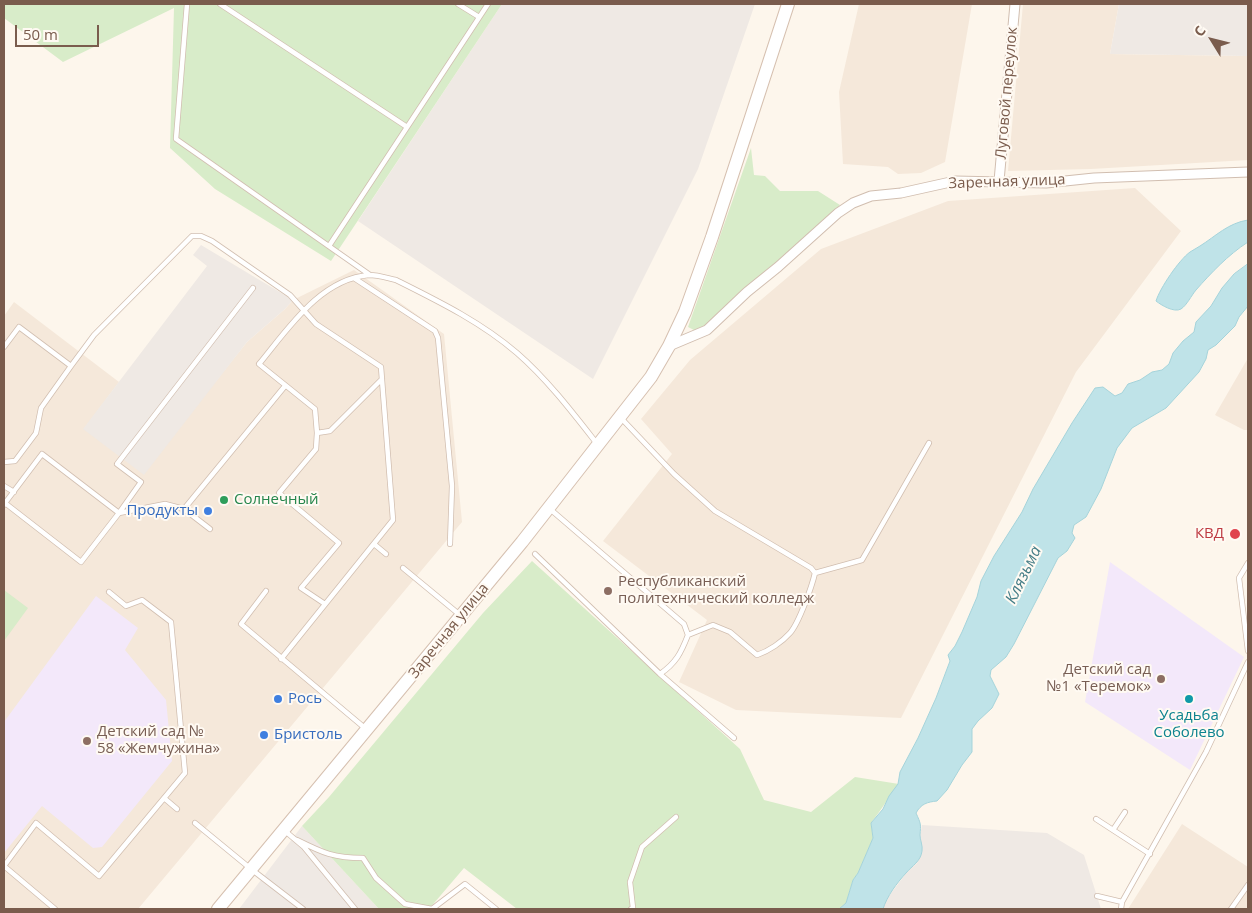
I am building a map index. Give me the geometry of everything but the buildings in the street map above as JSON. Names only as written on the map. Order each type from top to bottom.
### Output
[{"type":"street","name":"Заречная улица","points":[[218,909],[549,508],[621,418],[651,377],[670,346],[685,312],[712,236],[788,4]]},
{"type":"street","name":"Луговой переулок","points":[[999,181],[1015,4]]},
{"type":"street","name":"Заречная улица","points":[[670,346],[707,330],[816,231],[853,203],[871,196],[901,193],[955,181],[1046,182],[1094,178],[1248,172]]},
{"type":"lane","points":[[187,4],[176,139],[370,275]]},
{"type":"lane","points":[[220,4],[407,127]]},
{"type":"lane","points":[[458,4],[479,18]]},
{"type":"lane","points":[[329,246],[488,4]]},
{"type":"lane","points":[[4,462],[15,461],[36,433],[41,408],[94,335],[192,236],[202,236],[212,241],[290,295],[316,324],[381,367],[393,520],[281,659]]},
{"type":"lane","points":[[325,604],[301,588],[339,542],[279,492],[316,448],[315,409],[259,364],[304,311],[330,288],[354,278],[370,275],[396,280],[462,315],[498,338],[529,364],[569,409],[598,446]]},
{"type":"lane","points":[[354,278],[435,331],[438,338],[452,486],[450,544]]},
{"type":"lane","points":[[210,529],[184,508],[165,504],[119,513],[42,454],[4,504],[82,562],[119,513],[141,482],[117,464],[253,288]]},
{"type":"lane","points":[[4,347],[18,327],[71,366]]},
{"type":"lane","points":[[317,433],[330,431],[382,379]]},
{"type":"lane","points":[[184,508],[285,386]]},
{"type":"lane","points":[[621,418],[674,474],[716,511],[811,568],[815,573]]},
{"type":"lane","points":[[815,573],[862,560],[929,442]]},
{"type":"lane","points":[[4,486],[14,492]]},
{"type":"lane","points":[[549,508],[684,624],[688,635],[682,651],[672,666],[660,674]]},
{"type":"lane","points":[[374,544],[386,554]]},
{"type":"lane","points":[[536,554],[660,674],[734,738]]},
{"type":"lane","points":[[1248,563],[1239,578],[1248,651]]},
{"type":"lane","points":[[404,568],[461,616]]},
{"type":"lane","points":[[688,635],[713,626],[730,632],[758,655],[768,651],[791,632],[811,588],[815,573]]},
{"type":"lane","points":[[266,591],[241,624],[367,730]]},
{"type":"lane","points":[[55,909],[4,866],[36,824],[99,876],[184,773],[170,622],[142,600],[126,606],[109,592]]},
{"type":"lane","points":[[1121,909],[1122,902],[1150,854],[1248,662]]},
{"type":"lane","points":[[164,798],[178,809]]},
{"type":"lane","points":[[1113,830],[1125,812]]},
{"type":"lane","points":[[631,909],[633,908],[630,882],[642,846],[676,817]]},
{"type":"lane","points":[[1096,819],[1150,854]]},
{"type":"lane","points":[[195,823],[251,870],[303,909]]},
{"type":"lane","points":[[284,830],[297,840],[321,852],[341,858],[363,858],[376,878],[405,904],[432,909],[465,884],[496,909]]},
{"type":"lane","points":[[297,840],[355,909]]},
{"type":"lane","points":[[1230,909],[1248,885]]},
{"type":"lane","points":[[1097,896],[1122,902]]},
{"type":"shaded area","points":[[502,4],[755,4],[698,169],[593,379],[358,221]]},
{"type":"shaded area","points":[[859,4],[972,4],[945,162],[921,173],[898,174],[888,167],[843,164],[839,92]]},
{"type":"shaded area","points":[[1023,4],[1119,4],[1110,54],[1248,56],[1248,160],[1091,169],[1008,171]]},
{"type":"shaded area","points":[[1119,4],[1248,4],[1248,56],[1110,54]]},
{"type":"shaded area","points":[[1135,188],[1181,231],[1076,372],[901,718],[736,710],[679,682],[707,620],[603,541],[672,454],[641,419],[690,360],[821,249],[948,201]]},
{"type":"shaded area","points":[[201,245],[293,300],[247,342],[144,475],[83,429],[207,266],[193,255]]},
{"type":"shaded area","name":"Солнечный","points":[[354,270],[444,334],[462,522],[138,909],[4,909],[4,316],[14,302],[119,382],[84,429],[215,382],[247,342],[293,300]]},
{"type":"shaded area","points":[[1248,358],[1248,430],[1244,430],[1215,415]]},
{"type":"shaded area","name":"Детский сад №1 «Теремок»","points":[[1110,562],[1244,657],[1190,770],[1085,702]]},
{"type":"shaded area","name":"Детский сад № 58 «Жемчужина»","points":[[96,596],[138,628],[125,650],[166,700],[172,761],[102,847],[93,848],[42,806],[4,853],[4,722]]},
{"type":"shaded area","points":[[1182,824],[1248,867],[1248,909],[1128,909]]},
{"type":"shaded area","points":[[922,825],[1047,833],[1084,855],[1101,909],[883,909],[886,900],[907,872],[917,863],[922,851],[920,836]]},
{"type":"shaded area","points":[[302,826],[379,909],[239,909]]},
{"type":"green space","points":[[4,4],[502,4],[331,261],[215,189],[170,148],[174,8],[63,62],[4,18]]},
{"type":"green space","points":[[751,148],[754,175],[765,176],[780,191],[818,191],[840,205],[704,327],[694,330],[688,327]]},
{"type":"green space","points":[[532,561],[740,749],[764,800],[811,812],[855,777],[899,784],[871,823],[873,838],[858,873],[853,880],[846,903],[839,909],[517,909],[464,868],[429,909],[379,909],[302,826],[329,797],[483,613]]},
{"type":"green space","points":[[4,590],[28,608],[4,641]]},
{"type":"water","points":[[1248,220],[1248,242],[1214,271],[1181,309],[1171,309],[1156,301],[1175,268],[1190,252],[1228,227]]},
{"type":"water","name":"Клязьма","points":[[1248,264],[1248,306],[1239,317],[1235,326],[1216,345],[1208,350],[1206,359],[1199,372],[1166,408],[1132,428],[1117,448],[1101,489],[1086,517],[1074,525],[1072,533],[1075,538],[1067,551],[1058,558],[1006,657],[991,670],[990,676],[999,694],[992,708],[972,729],[972,752],[947,790],[937,801],[925,804],[916,813],[920,822],[922,849],[920,858],[896,885],[883,909],[839,909],[846,903],[853,880],[858,873],[873,838],[871,823],[883,809],[889,796],[898,784],[900,772],[936,698],[950,661],[948,655],[962,632],[977,597],[981,581],[1072,423],[1095,388],[1103,387],[1115,396],[1122,393],[1128,384],[1140,380],[1152,372],[1162,370],[1169,364],[1173,353],[1194,332],[1196,322],[1211,306],[1222,288],[1234,274]]},
{"type":"place","name":"Солнечный","points":[[224,500]]},
{"type":"place","name":"Продукты","points":[[208,511]]},
{"type":"place","name":"КВД","points":[[1235,534]]},
{"type":"place","name":"Республиканский политехнический колледж","points":[[608,591]]},
{"type":"place","name":"Детский сад №1 «Теремок»","points":[[1161,679]]},
{"type":"place","name":"Рось","points":[[278,699]]},
{"type":"place","name":"Усадьба Соболево","points":[[1189,699]]},
{"type":"place","name":"Бристоль","points":[[264,735]]},
{"type":"place","name":"Детский сад № 58 «Жемчужина»","points":[[87,741]]}]
